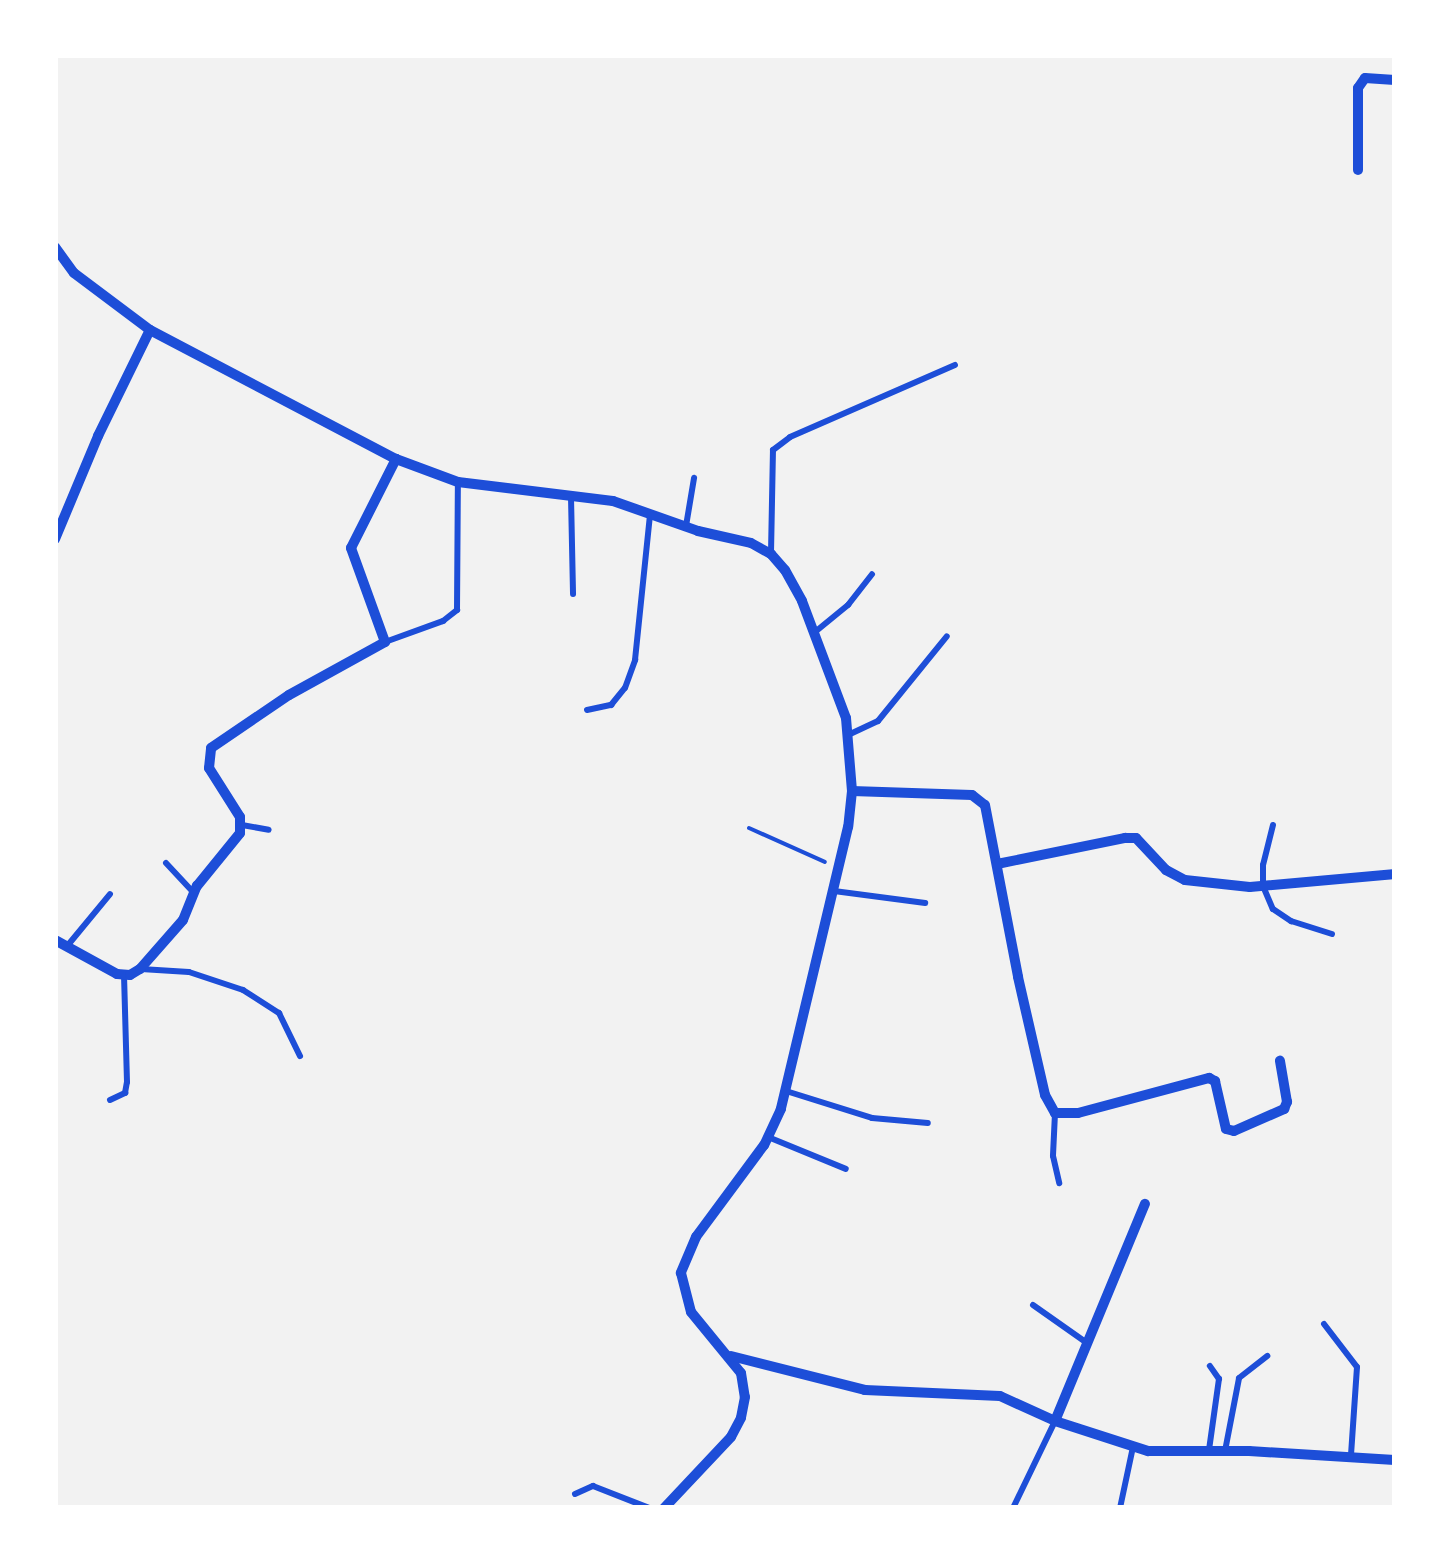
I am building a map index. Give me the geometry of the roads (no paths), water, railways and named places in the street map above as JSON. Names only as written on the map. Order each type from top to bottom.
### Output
[{"type":"street","points":[[1358,170],[1358,88],[1365,78],[1395,80]]},
{"type":"street","points":[[55,247],[93,290],[150,330],[396,459],[458,482],[613,501],[686,527],[751,544],[771,554],[785,570],[836,683],[848,735],[852,791],[838,868],[785,1091],[768,1137],[696,1238],[681,1273],[691,1312],[741,1373],[745,1397],[742,1418],[731,1437],[664,1508]]},
{"type":"street","points":[[55,539],[98,436],[150,330]]},
{"type":"street","points":[[55,940],[124,975],[140,969],[183,920],[194,893],[242,825],[209,768],[211,748],[301,688],[386,642],[351,548],[396,459]]},
{"type":"street","points":[[852,791],[972,796],[990,816],[1041,1078],[1054,1113],[1078,1113],[1209,1078],[1215,1081],[1226,1129],[1234,1131],[1284,1110],[1287,1102],[1280,1061]]},
{"type":"street","points":[[997,864],[1136,838],[1175,877],[1262,886],[1395,874]]},
{"type":"street","points":[[1054,1421],[1145,1204]]},
{"type":"street","points":[[730,1356],[865,1390],[986,1393],[1133,1447],[1395,1460]]},
{"type":"lane","points":[[771,554],[773,450],[790,437],[955,366]]},
{"type":"lane","points":[[686,527],[694,478]]},
{"type":"lane","points":[[386,642],[444,621],[457,610],[458,482]]},
{"type":"lane","points":[[571,496],[573,594]]},
{"type":"lane","points":[[586,710],[611,706],[625,688],[634,660],[650,514]]},
{"type":"lane","points":[[814,632],[848,605],[872,574]]},
{"type":"lane","points":[[848,735],[878,721],[946,636]]},
{"type":"lane","points":[[1273,824],[1262,865],[1262,886],[1273,909],[1291,922],[1332,934]]},
{"type":"lane","points":[[242,825],[269,830]]},
{"type":"lane","points":[[166,863],[194,893]]},
{"type":"lane","points":[[832,890],[926,902]]},
{"type":"lane","points":[[68,945],[110,894]]},
{"type":"lane","points":[[140,969],[189,972],[243,990],[279,1013],[300,1056]]},
{"type":"lane","points":[[110,1100],[125,1093],[127,1082],[124,975]]},
{"type":"lane","points":[[785,1091],[872,1118],[928,1122]]},
{"type":"lane","points":[[1054,1113],[1053,1156],[1059,1183]]},
{"type":"lane","points":[[768,1137],[846,1169]]},
{"type":"lane","points":[[1033,1305],[1087,1343]]},
{"type":"lane","points":[[1324,1324],[1357,1368],[1351,1458]]},
{"type":"lane","points":[[1224,1452],[1239,1378],[1267,1356]]},
{"type":"lane","points":[[1208,1452],[1219,1379],[1210,1366]]},
{"type":"lane","points":[[1013,1508],[1054,1421]]},
{"type":"lane","points":[[1120,1508],[1133,1447]]},
{"type":"lane","points":[[575,1494],[593,1486],[650,1508]]}]
